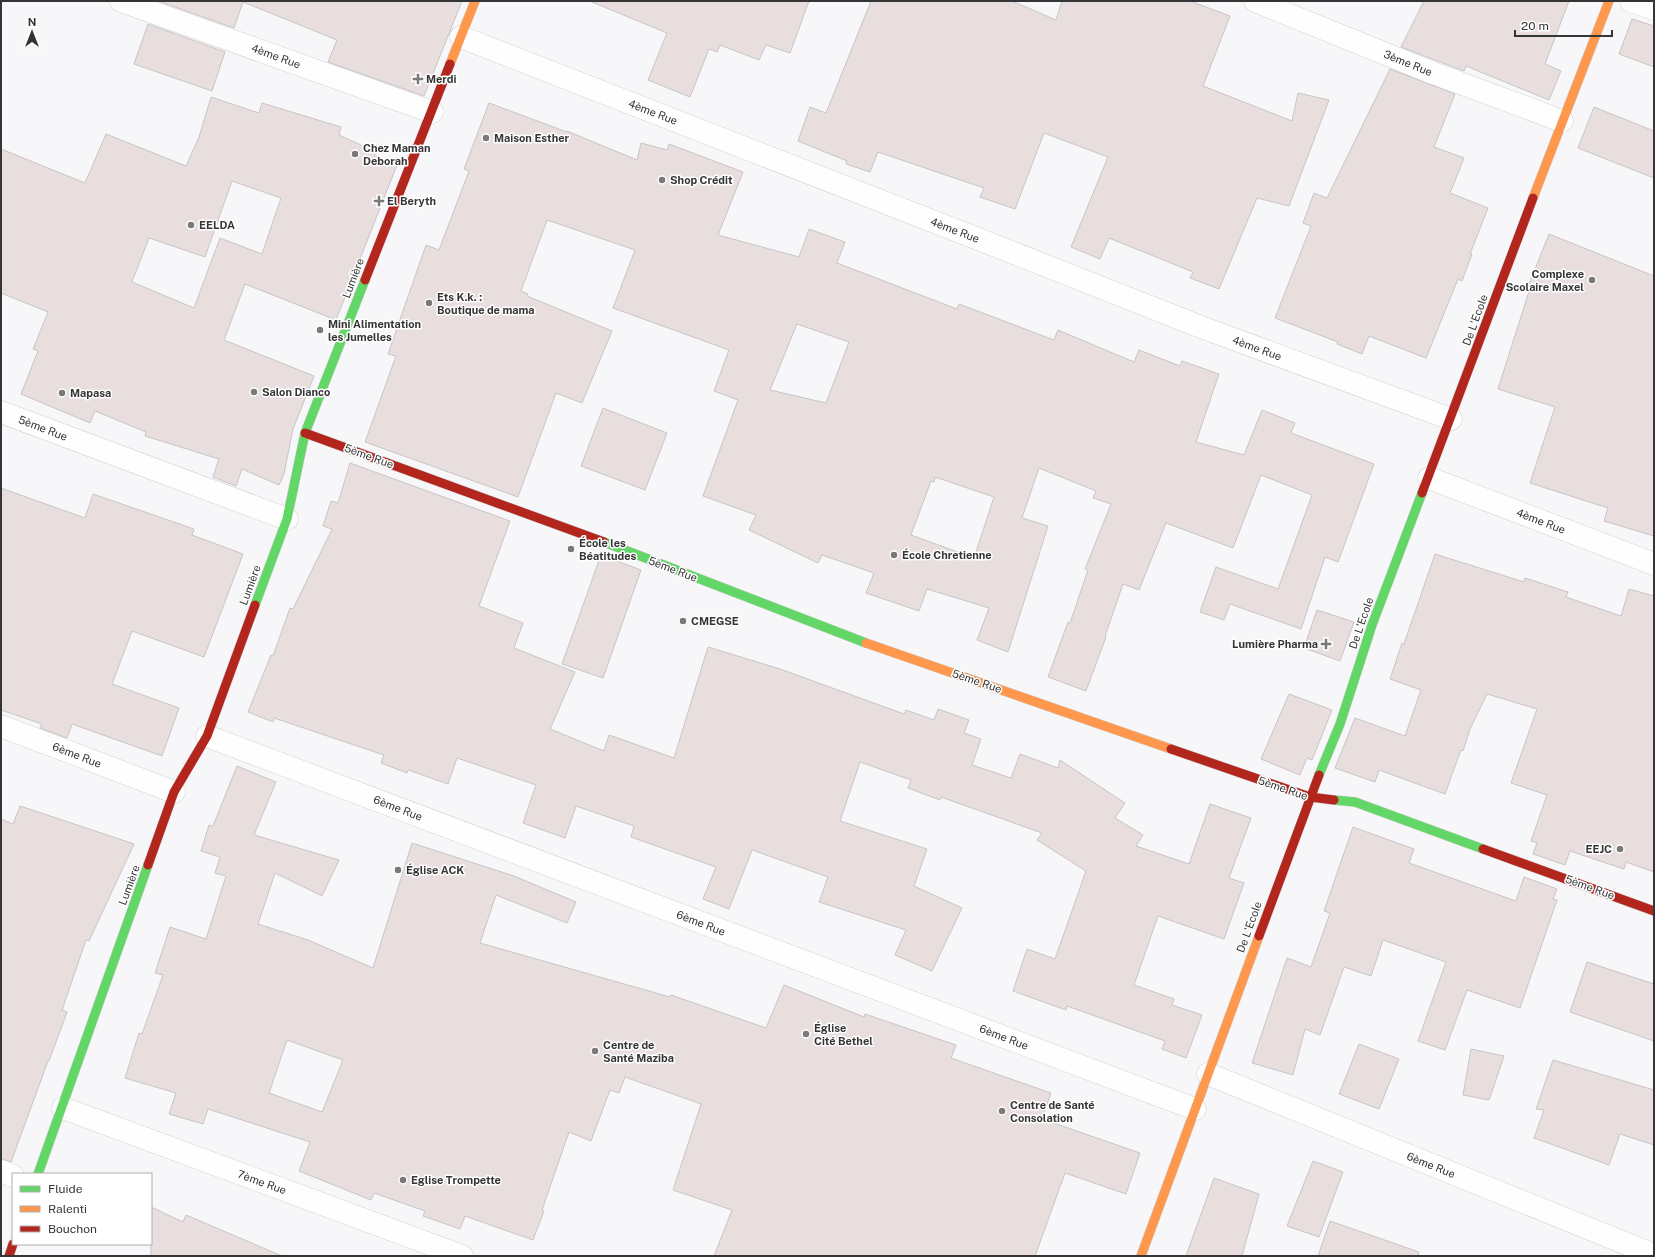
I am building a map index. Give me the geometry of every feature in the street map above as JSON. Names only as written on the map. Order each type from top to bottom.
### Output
[{"type":"street","name":"4ème Rue","points":[[121,1],[432,112]]},
{"type":"street","name":"Lumière","points":[[38,1173],[174,792],[207,736],[287,519],[305,433],[475,1]]},
{"type":"street","name":"3ème Rue","points":[[1255,1],[1433,73],[1562,121]]},
{"type":"street","name":"De L'Ecole","points":[[1141,1256],[1310,798],[1340,724],[1372,625],[1429,478],[1562,121],[1609,1]]},
{"type":"street","points":[[1631,1],[1654,9]]},
{"type":"street","name":"4ème Rue","points":[[461,37],[1193,324],[1451,419]]},
{"type":"street","name":"5ème Rue","points":[[1,412],[287,519]]},
{"type":"street","name":"5ème Rue","points":[[305,433],[589,536],[858,640],[1310,798],[1355,802],[1654,911]]},
{"type":"street","name":"4ème Rue","points":[[1429,478],[1654,564]]},
{"type":"street","name":"6ème Rue","points":[[1,726],[174,792]]},
{"type":"street","name":"6ème Rue","points":[[207,736],[1195,1110]]},
{"type":"street","name":"6ème Rue","points":[[1208,1074],[1654,1255]]},
{"type":"street","name":"7ème Rue","points":[[62,1108],[462,1256]]},
{"type":"street","points":[[1,1172],[12,1176]]},
{"type":"street","points":[[9,1256],[13,1245]]},
{"type":"building","points":[[158,1],[462,1],[424,96],[328,62],[337,40],[243,2],[234,28]]},
{"type":"building","points":[[592,1],[809,1],[790,53],[766,45],[759,60],[720,45],[717,52],[709,49],[690,97],[648,80],[667,33]]},
{"type":"building","points":[[871,1],[1012,1],[1056,20],[1062,1],[1190,1],[1230,16],[1203,86],[1292,121],[1298,93],[1329,100],[1289,206],[1257,198],[1219,289],[1190,278],[1193,272],[1109,238],[1100,259],[1071,247],[1108,157],[1044,133],[1015,209],[980,197],[984,188],[878,152],[870,172],[846,164],[847,161],[798,141],[810,107],[826,113]]},
{"type":"building","points":[[1424,1],[1569,1],[1545,64],[1561,71],[1549,100],[1466,66],[1464,71],[1401,47]]},
{"type":"building","points":[[1632,19],[1654,26],[1654,67],[1619,54]]},
{"type":"building","points":[[148,24],[225,52],[212,91],[134,64]]},
{"type":"building","points":[[1390,69],[1455,94],[1434,147],[1464,158],[1450,193],[1488,208],[1470,254],[1472,254],[1462,281],[1458,279],[1426,358],[1369,336],[1362,354],[1337,344],[1338,342],[1275,318],[1311,226],[1303,223],[1314,193],[1327,198]]},
{"type":"building","points":[[211,97],[259,113],[262,103],[341,127],[339,135],[376,152],[374,155],[397,165],[336,320],[245,284],[224,340],[314,376],[293,429],[284,474],[279,485],[242,469],[236,486],[213,477],[219,459],[145,436],[146,432],[95,411],[90,423],[21,394],[38,351],[33,349],[48,312],[1,293],[1,149],[85,183],[106,134],[186,166],[199,137]],"holes":[[[232,181],[281,198],[262,254],[220,238],[194,308],[132,282],[149,238],[205,257]]]},
{"type":"building","points":[[489,103],[567,131],[637,160],[641,143],[667,150],[669,144],[743,172],[718,235],[799,257],[809,229],[845,242],[837,263],[957,309],[959,304],[1054,340],[1058,330],[1134,362],[1139,350],[1180,366],[1182,361],[1219,374],[1196,442],[1244,455],[1262,410],[1295,423],[1291,433],[1374,464],[1338,562],[1325,557],[1301,629],[1230,604],[1224,620],[1200,612],[1216,567],[1278,589],[1312,495],[1261,475],[1233,548],[1166,523],[1139,590],[1123,584],[1105,636],[1106,637],[1086,691],[1048,677],[1068,622],[1070,623],[1088,570],[1085,569],[1111,504],[1093,498],[1096,491],[1039,468],[1022,518],[1048,526],[1008,652],[977,640],[989,608],[927,589],[919,611],[866,593],[874,573],[822,555],[818,563],[749,530],[756,515],[703,496],[738,400],[714,391],[729,350],[613,308],[635,250],[547,220],[521,291],[528,294],[527,296],[612,331],[582,403],[556,393],[518,497],[365,442],[396,356],[388,354],[426,245],[439,250],[469,171],[464,169]],"holes":[[[797,324],[849,342],[826,403],[770,390]],[[935,477],[994,497],[974,558],[911,535],[931,481],[934,482]]]},
{"type":"building","points":[[1594,107],[1654,131],[1654,178],[1578,148]]},
{"type":"building","points":[[1549,234],[1654,276],[1654,536],[1604,521],[1608,508],[1530,483],[1555,407],[1498,389],[1531,285],[1529,284]]},
{"type":"building","points":[[603,408],[667,433],[645,490],[581,466]]},
{"type":"building","points":[[350,463],[510,521],[479,606],[523,623],[514,648],[575,672],[550,729],[604,751],[609,735],[674,758],[708,647],[780,669],[904,714],[906,710],[934,720],[938,709],[969,720],[964,733],[981,739],[972,765],[1011,778],[1020,754],[1058,768],[1060,760],[1125,803],[1115,818],[1143,835],[1136,846],[1189,864],[1210,804],[1251,818],[1229,878],[1244,883],[1224,939],[1158,916],[1134,985],[1174,999],[1172,1005],[1202,1015],[1186,1058],[1162,1049],[1165,1041],[1067,1006],[1066,1010],[1013,991],[1027,949],[1055,959],[1086,871],[1037,840],[1042,833],[941,797],[940,800],[908,788],[911,780],[860,762],[840,821],[927,849],[914,886],[962,908],[932,971],[895,955],[906,930],[819,902],[828,877],[752,850],[729,909],[703,899],[716,867],[631,837],[634,826],[576,806],[565,838],[523,823],[536,785],[457,758],[448,784],[408,770],[407,773],[381,763],[384,755],[274,718],[273,722],[248,712],[271,655],[273,656],[290,608],[293,609],[332,529],[323,526],[331,501],[338,503]]},
{"type":"building","points":[[1,488],[85,518],[93,494],[194,529],[192,535],[243,554],[204,657],[132,631],[112,684],[179,708],[162,756],[72,724],[67,738],[40,728],[42,724],[1,710]]},
{"type":"building","points":[[1435,554],[1524,582],[1525,578],[1568,592],[1566,597],[1621,616],[1629,589],[1654,596],[1654,872],[1626,862],[1624,869],[1570,851],[1565,865],[1533,854],[1537,843],[1531,841],[1547,795],[1511,783],[1537,709],[1487,694],[1470,729],[1463,751],[1461,750],[1445,794],[1379,770],[1375,782],[1335,768],[1355,718],[1405,736],[1421,690],[1390,679],[1402,643],[1404,644]]},
{"type":"building","points":[[601,555],[641,570],[603,678],[562,664]]},
{"type":"building","name":"Lumière Pharma","points":[[1317,610],[1354,622],[1340,661],[1304,648]]},
{"type":"building","points":[[1289,694],[1332,710],[1312,760],[1307,758],[1300,775],[1261,759]]},
{"type":"building","points":[[237,766],[276,782],[254,835],[339,860],[322,896],[275,873],[258,924],[308,940],[373,968],[412,843],[514,876],[576,902],[567,923],[496,895],[480,943],[670,997],[671,995],[766,1028],[784,985],[864,1017],[865,1014],[956,1045],[951,1058],[1051,1093],[1042,1119],[1140,1153],[1126,1194],[1065,1173],[1035,1256],[714,1256],[732,1210],[673,1190],[701,1104],[625,1077],[619,1093],[610,1090],[591,1141],[569,1132],[542,1210],[544,1211],[533,1240],[465,1216],[460,1229],[423,1216],[425,1211],[374,1193],[371,1200],[299,1171],[310,1142],[208,1109],[203,1124],[169,1114],[176,1093],[125,1078],[139,1033],[142,1034],[163,975],[155,973],[170,927],[206,939],[226,876],[215,873],[220,857],[201,851],[209,825],[213,826]],"holes":[[[287,1040],[343,1060],[322,1112],[269,1093]]]},
{"type":"building","points":[[20,806],[134,844],[89,941],[86,940],[62,1010],[67,1012],[11,1162],[1,1159],[1,819],[13,824]]},
{"type":"building","points":[[1353,827],[1414,849],[1409,863],[1516,901],[1524,877],[1557,889],[1553,899],[1557,900],[1520,1008],[1467,990],[1445,1050],[1418,1041],[1446,962],[1383,940],[1371,976],[1344,967],[1320,1035],[1305,1029],[1293,1075],[1252,1063],[1287,958],[1311,967],[1330,913],[1324,911]]},
{"type":"building","points":[[1587,962],[1654,984],[1654,1041],[1570,1012]]},
{"type":"building","points":[[1359,1044],[1399,1059],[1379,1109],[1339,1094]]},
{"type":"building","points":[[1471,1049],[1504,1056],[1489,1100],[1463,1095]]},
{"type":"building","points":[[1553,1060],[1654,1090],[1654,1145],[1620,1134],[1609,1165],[1534,1138],[1544,1110],[1536,1109]]},
{"type":"building","points":[[1313,1161],[1343,1172],[1319,1237],[1287,1226]]},
{"type":"building","points":[[1214,1178],[1259,1194],[1242,1256],[1186,1256]]},
{"type":"building","points":[[152,1207],[183,1222],[186,1215],[282,1256],[151,1256]]},
{"type":"building","points":[[1330,1221],[1419,1252],[1418,1256],[1318,1256]]},
{"type":"traffic: fast","points":[[255,605],[287,519],[305,433],[365,280]]},
{"type":"traffic: fast","points":[[1319,775],[1340,724],[1372,625],[1422,493]]},
{"type":"traffic: fast","points":[[604,542],[866,643]]},
{"type":"traffic: fast","points":[[1334,800],[1355,802],[1483,849]]},
{"type":"traffic: fast","points":[[38,1173],[148,865]]},
{"type":"traffic: slow","points":[[450,64],[475,1]]},
{"type":"traffic: slow","points":[[1533,198],[1609,1]]},
{"type":"traffic: slow","points":[[866,643],[1171,749]]},
{"type":"traffic: slow","points":[[1141,1256],[1259,936]]},
{"type":"traffic: jam","points":[[365,280],[450,64]]},
{"type":"traffic: jam","points":[[1422,493],[1533,198]]},
{"type":"traffic: jam","points":[[305,433],[604,542]]},
{"type":"traffic: jam","points":[[148,865],[174,792],[207,736],[255,605]]},
{"type":"traffic: jam","points":[[1171,749],[1310,797],[1334,800]]},
{"type":"traffic: jam","points":[[1259,936],[1319,775]]},
{"type":"traffic: jam","points":[[1483,849],[1654,911]]},
{"type":"traffic: jam","points":[[9,1256],[13,1245]]},
{"type":"place","name":"Merdi","points":[[418,79]]},
{"type":"place","name":"Maison Esther","points":[[486,138]]},
{"type":"place","name":"Chez Maman Deborah","points":[[355,154]]},
{"type":"place","name":"Shop Crédit","points":[[662,180]]},
{"type":"place","name":"El Beryth","points":[[379,201]]},
{"type":"place","name":"EELDA","points":[[191,225]]},
{"type":"place","name":"Complexe Scolaire Maxel","points":[[1592,280]]},
{"type":"place","name":"Ets K.k. : Boutique de mama","points":[[429,303]]},
{"type":"place","name":"Mini Alimentation les Jumelles","points":[[320,330]]},
{"type":"place","name":"Salon Dianco","points":[[254,392]]},
{"type":"place","name":"Mapasa","points":[[62,393]]},
{"type":"place","name":"École les Béatitudes","points":[[571,549]]},
{"type":"place","name":"École Chretienne","points":[[894,555]]},
{"type":"place","name":"CMEGSE","points":[[683,621]]},
{"type":"place","name":"Lumière Pharma","points":[[1326,644]]},
{"type":"place","name":"EEJC","points":[[1620,849]]},
{"type":"place","name":"Église ACK","points":[[398,870]]},
{"type":"place","name":"Église Cité Bethel","points":[[806,1034]]},
{"type":"place","name":"Centre de Santé Maziba","points":[[595,1051]]},
{"type":"place","name":"Centre de Santé Consolation","points":[[1002,1111]]},
{"type":"place","name":"Eglise Trompette","points":[[403,1180]]}]
